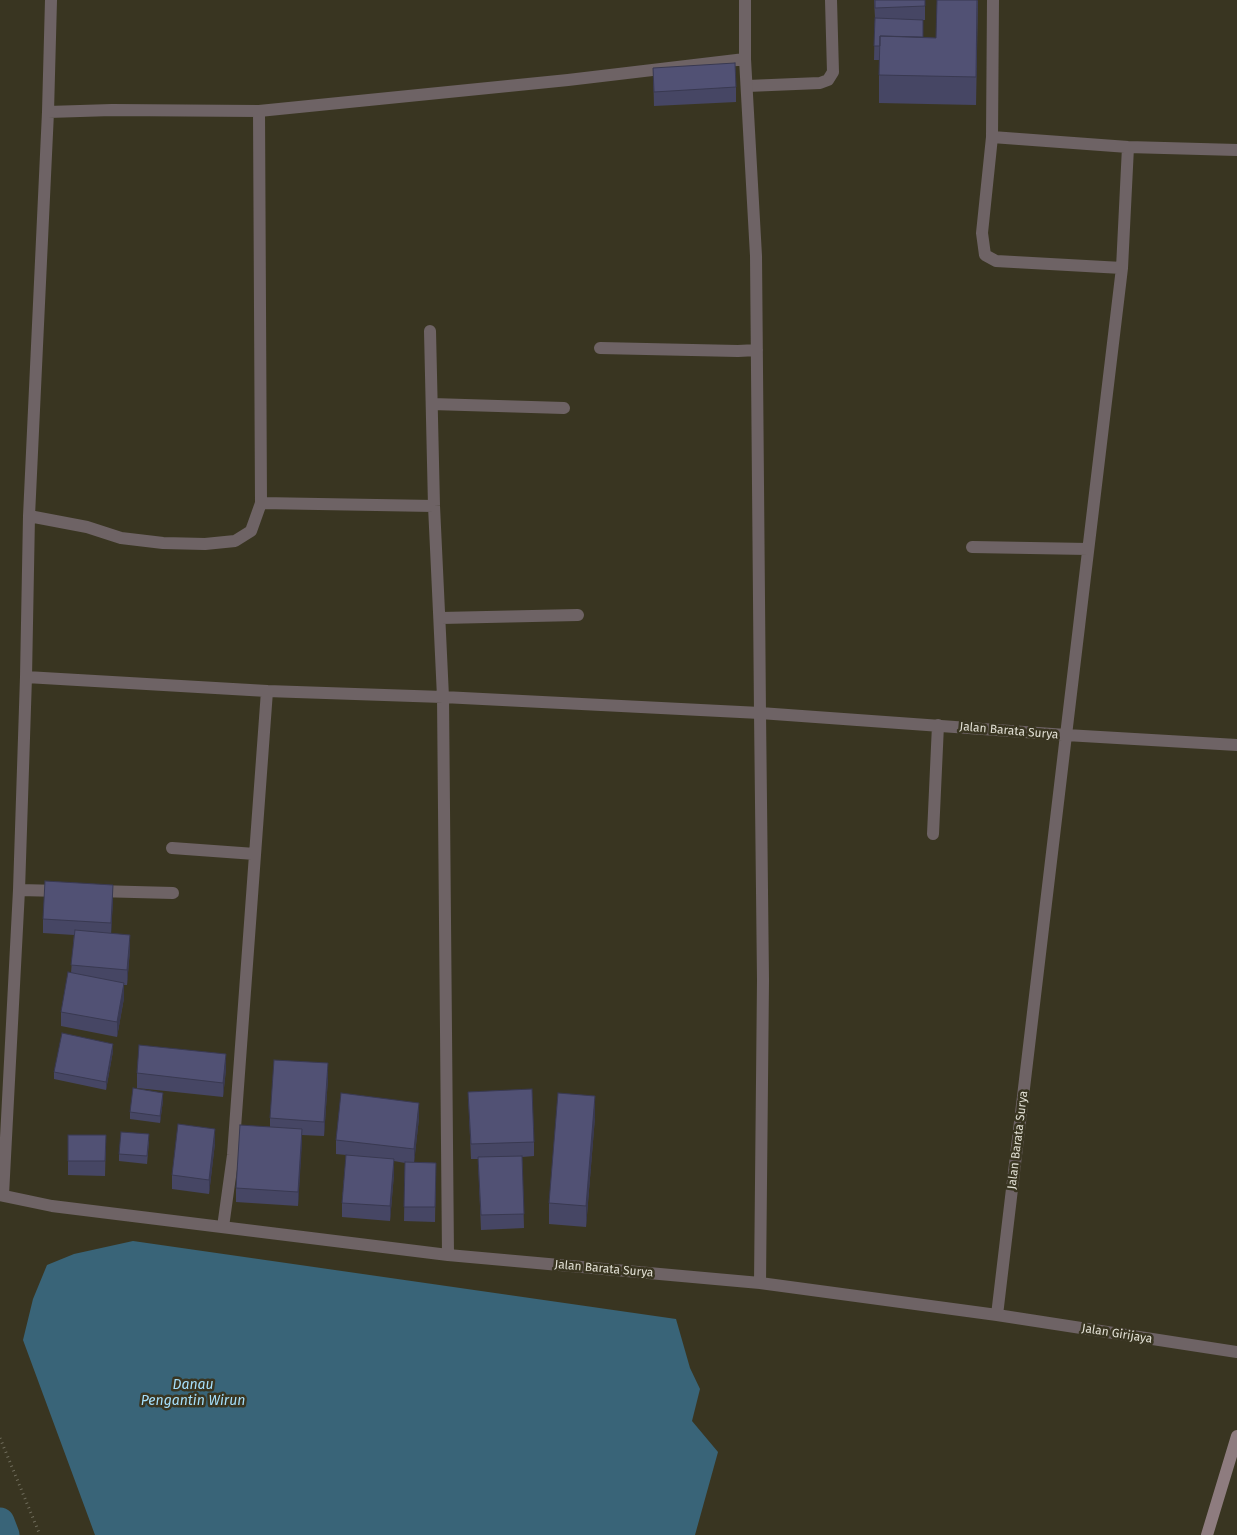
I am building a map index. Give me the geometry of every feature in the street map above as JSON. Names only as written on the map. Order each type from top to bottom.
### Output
[{"type":"main road","points":[[1207,1535],[1237,1436]]},
{"type":"street","points":[[1,1195],[18,890],[26,677],[29,516],[48,112],[51,0]]},
{"type":"street","points":[[745,0],[745,59],[756,256],[763,990],[760,1283]]},
{"type":"street","points":[[747,86],[828,80],[833,72],[831,0]]},
{"type":"street","points":[[993,0],[992,136],[982,233],[985,255],[996,261],[1122,268]]},
{"type":"street","points":[[48,112],[112,110],[259,112],[559,81],[745,59]]},
{"type":"street","points":[[29,516],[87,527],[121,538],[163,543],[205,544],[235,541],[251,531],[261,503],[259,112]]},
{"type":"street","points":[[992,136],[1128,147],[1237,150]]},
{"type":"street","points":[[1128,147],[1122,268],[1066,736],[1237,745]]},
{"type":"street","points":[[430,331],[434,506],[441,618],[443,697],[448,1255]]},
{"type":"street","points":[[600,348],[757,350]]},
{"type":"street","points":[[432,404],[564,408]]},
{"type":"street","points":[[261,503],[434,506]]},
{"type":"street","points":[[972,547],[1088,549]]},
{"type":"street","points":[[441,618],[578,615]]},
{"type":"street","name":"Jalan Barata Surya","points":[[1,1195],[52,1206],[448,1255],[760,1283],[997,1315],[1066,736],[760,713],[26,677]]},
{"type":"street","points":[[223,1227],[232,1155],[267,690]]},
{"type":"street","points":[[933,834],[938,725]]},
{"type":"street","points":[[172,848],[255,854]]},
{"type":"street","points":[[18,890],[173,893]]},
{"type":"street","name":"Jalan Girijaya","points":[[997,1315],[1237,1352]]},
{"type":"path","points":[[0,1438],[40,1535]]},
{"type":"water","name":"Danau Pengantin Wirun","points":[[133,1241],[676,1319],[690,1368],[700,1389],[692,1421],[718,1452],[695,1535],[95,1535],[23,1340],[33,1299],[47,1265],[74,1254]]},
{"type":"building","points":[[875,0],[925,0],[925,6],[875,8]]},
{"type":"building","points":[[937,0],[977,0],[976,77],[879,75],[880,36],[936,38]]},
{"type":"building","points":[[875,18],[923,20],[923,37],[880,36],[880,46],[874,46]]},
{"type":"building","points":[[735,63],[736,87],[654,92],[653,68]]},
{"type":"building","points":[[45,881],[113,885],[111,923],[43,919]]},
{"type":"building","points":[[75,930],[130,935],[127,970],[71,965]]},
{"type":"building","points":[[68,972],[124,983],[117,1022],[61,1012]]},
{"type":"building","points":[[62,1033],[113,1044],[106,1082],[54,1072]]},
{"type":"building","points":[[139,1045],[226,1054],[223,1083],[137,1073]]},
{"type":"building","points":[[274,1060],[328,1063],[324,1122],[270,1118]]},
{"type":"building","points":[[133,1088],[163,1093],[160,1116],[130,1112]]},
{"type":"building","points":[[532,1089],[534,1142],[471,1144],[468,1092]]},
{"type":"building","points":[[341,1093],[419,1103],[414,1149],[336,1140]]},
{"type":"building","points":[[558,1093],[595,1096],[586,1206],[549,1203]]},
{"type":"building","points":[[178,1124],[215,1129],[209,1180],[172,1175]]},
{"type":"building","points":[[240,1125],[302,1129],[298,1192],[236,1188]]},
{"type":"building","points":[[121,1132],[149,1134],[147,1156],[119,1154]]},
{"type":"building","points":[[68,1135],[106,1135],[105,1161],[68,1161]]},
{"type":"building","points":[[346,1155],[394,1159],[390,1206],[342,1203]]},
{"type":"building","points":[[522,1156],[524,1214],[481,1215],[478,1157]]},
{"type":"building","points":[[405,1162],[436,1163],[435,1207],[404,1207]]},
{"type":"waterway","points":[[0,1522],[5,1535]]}]
